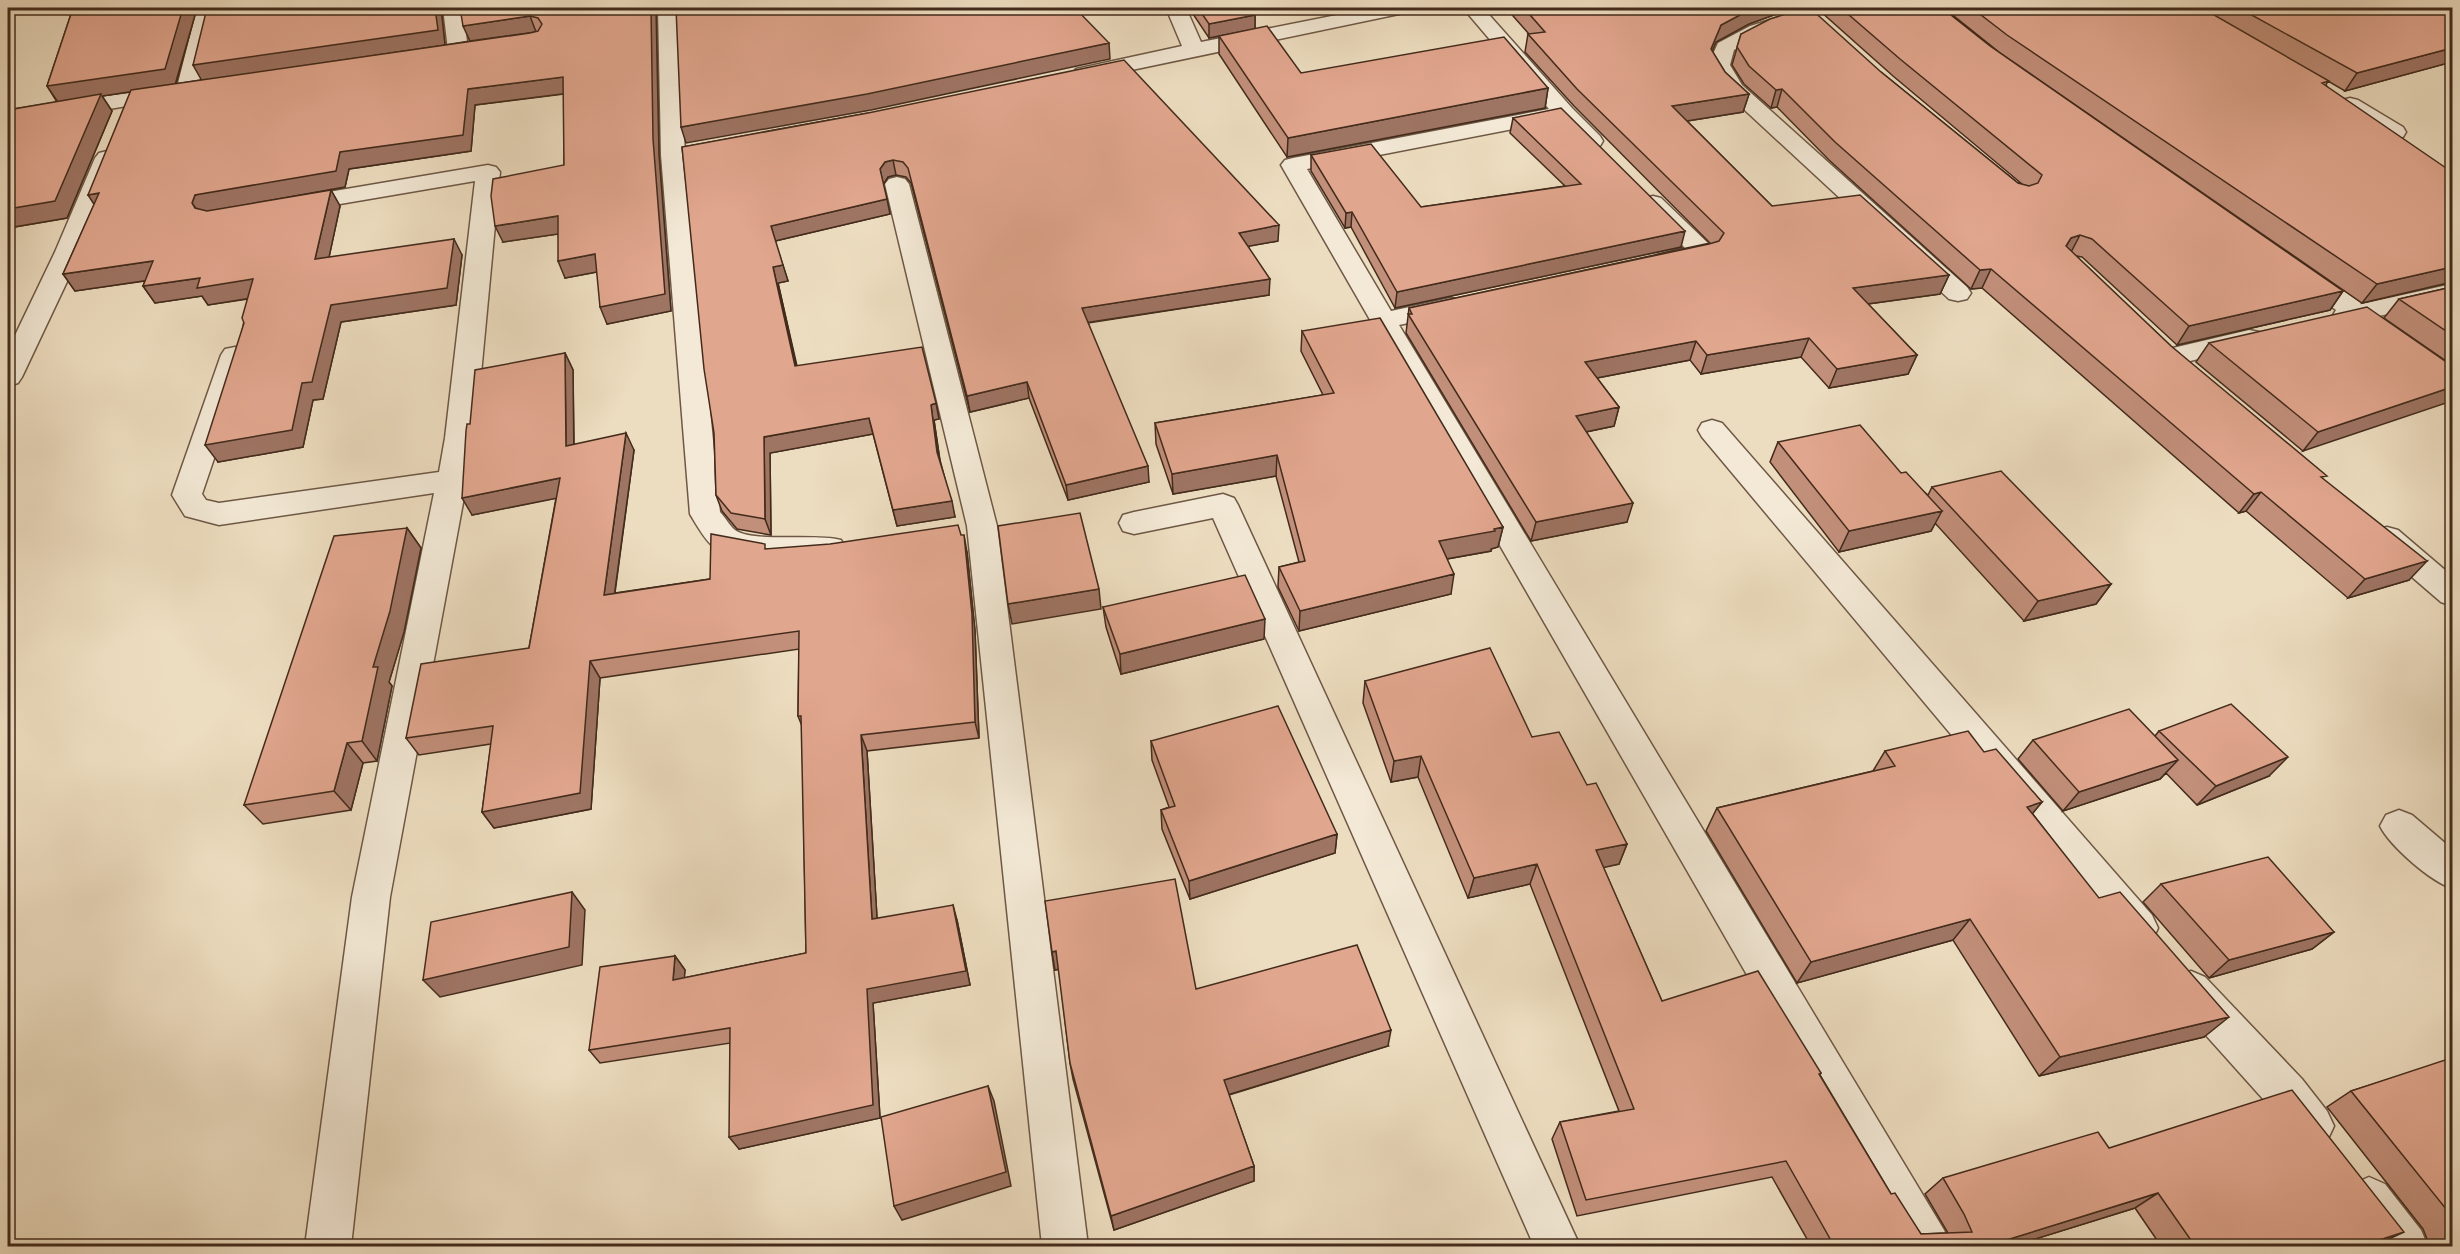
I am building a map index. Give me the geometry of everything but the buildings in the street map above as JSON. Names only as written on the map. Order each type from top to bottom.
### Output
[{"type":"street","points":[[186,92],[207,8]]},
{"type":"street","points":[[453,8],[458,50]]},
{"type":"street","points":[[668,8],[685,153],[705,514],[726,540],[763,548],[835,548],[858,544]]},
{"type":"street","points":[[1176,8],[1194,50]]},
{"type":"street","points":[[1067,77],[1399,8]]},
{"type":"street","points":[[1473,8],[1564,113],[1605,154]]},
{"type":"street","points":[[1797,17],[1757,30],[1725,47],[1719,65],[1733,89],[1958,293]]},
{"type":"street","points":[[434,53],[480,47]]},
{"type":"street","points":[[8,119],[210,88]]},
{"type":"street","points":[[2334,96],[2395,132]]},
{"type":"street","points":[[122,121],[130,99]]},
{"type":"street","points":[[1564,113],[1293,165],[1928,1246]]},
{"type":"street","points":[[8,377],[68,252],[113,143]]},
{"type":"street","points":[[276,208],[488,172],[460,438],[371,897],[328,1246]]},
{"type":"street","points":[[897,184],[971,527],[1065,1246]]},
{"type":"street","points":[[1637,187],[1703,252],[1646,264]]},
{"type":"street","points":[[2281,259],[2452,380]]},
{"type":"street","points":[[2322,321],[2452,292]]},
{"type":"street","points":[[1383,321],[1474,301]]},
{"type":"street","points":[[2198,379],[2162,349],[2276,332]]},
{"type":"street","points":[[240,339],[187,495],[196,508],[219,514],[453,480]]},
{"type":"street","points":[[1712,430],[2166,960],[2287,1094],[2405,1246]]},
{"type":"street","points":[[1134,523],[1222,505],[1557,1246]]},
{"type":"street","points":[[2371,524],[2452,594]]},
{"type":"street","points":[[2399,826],[2452,872]]}]
